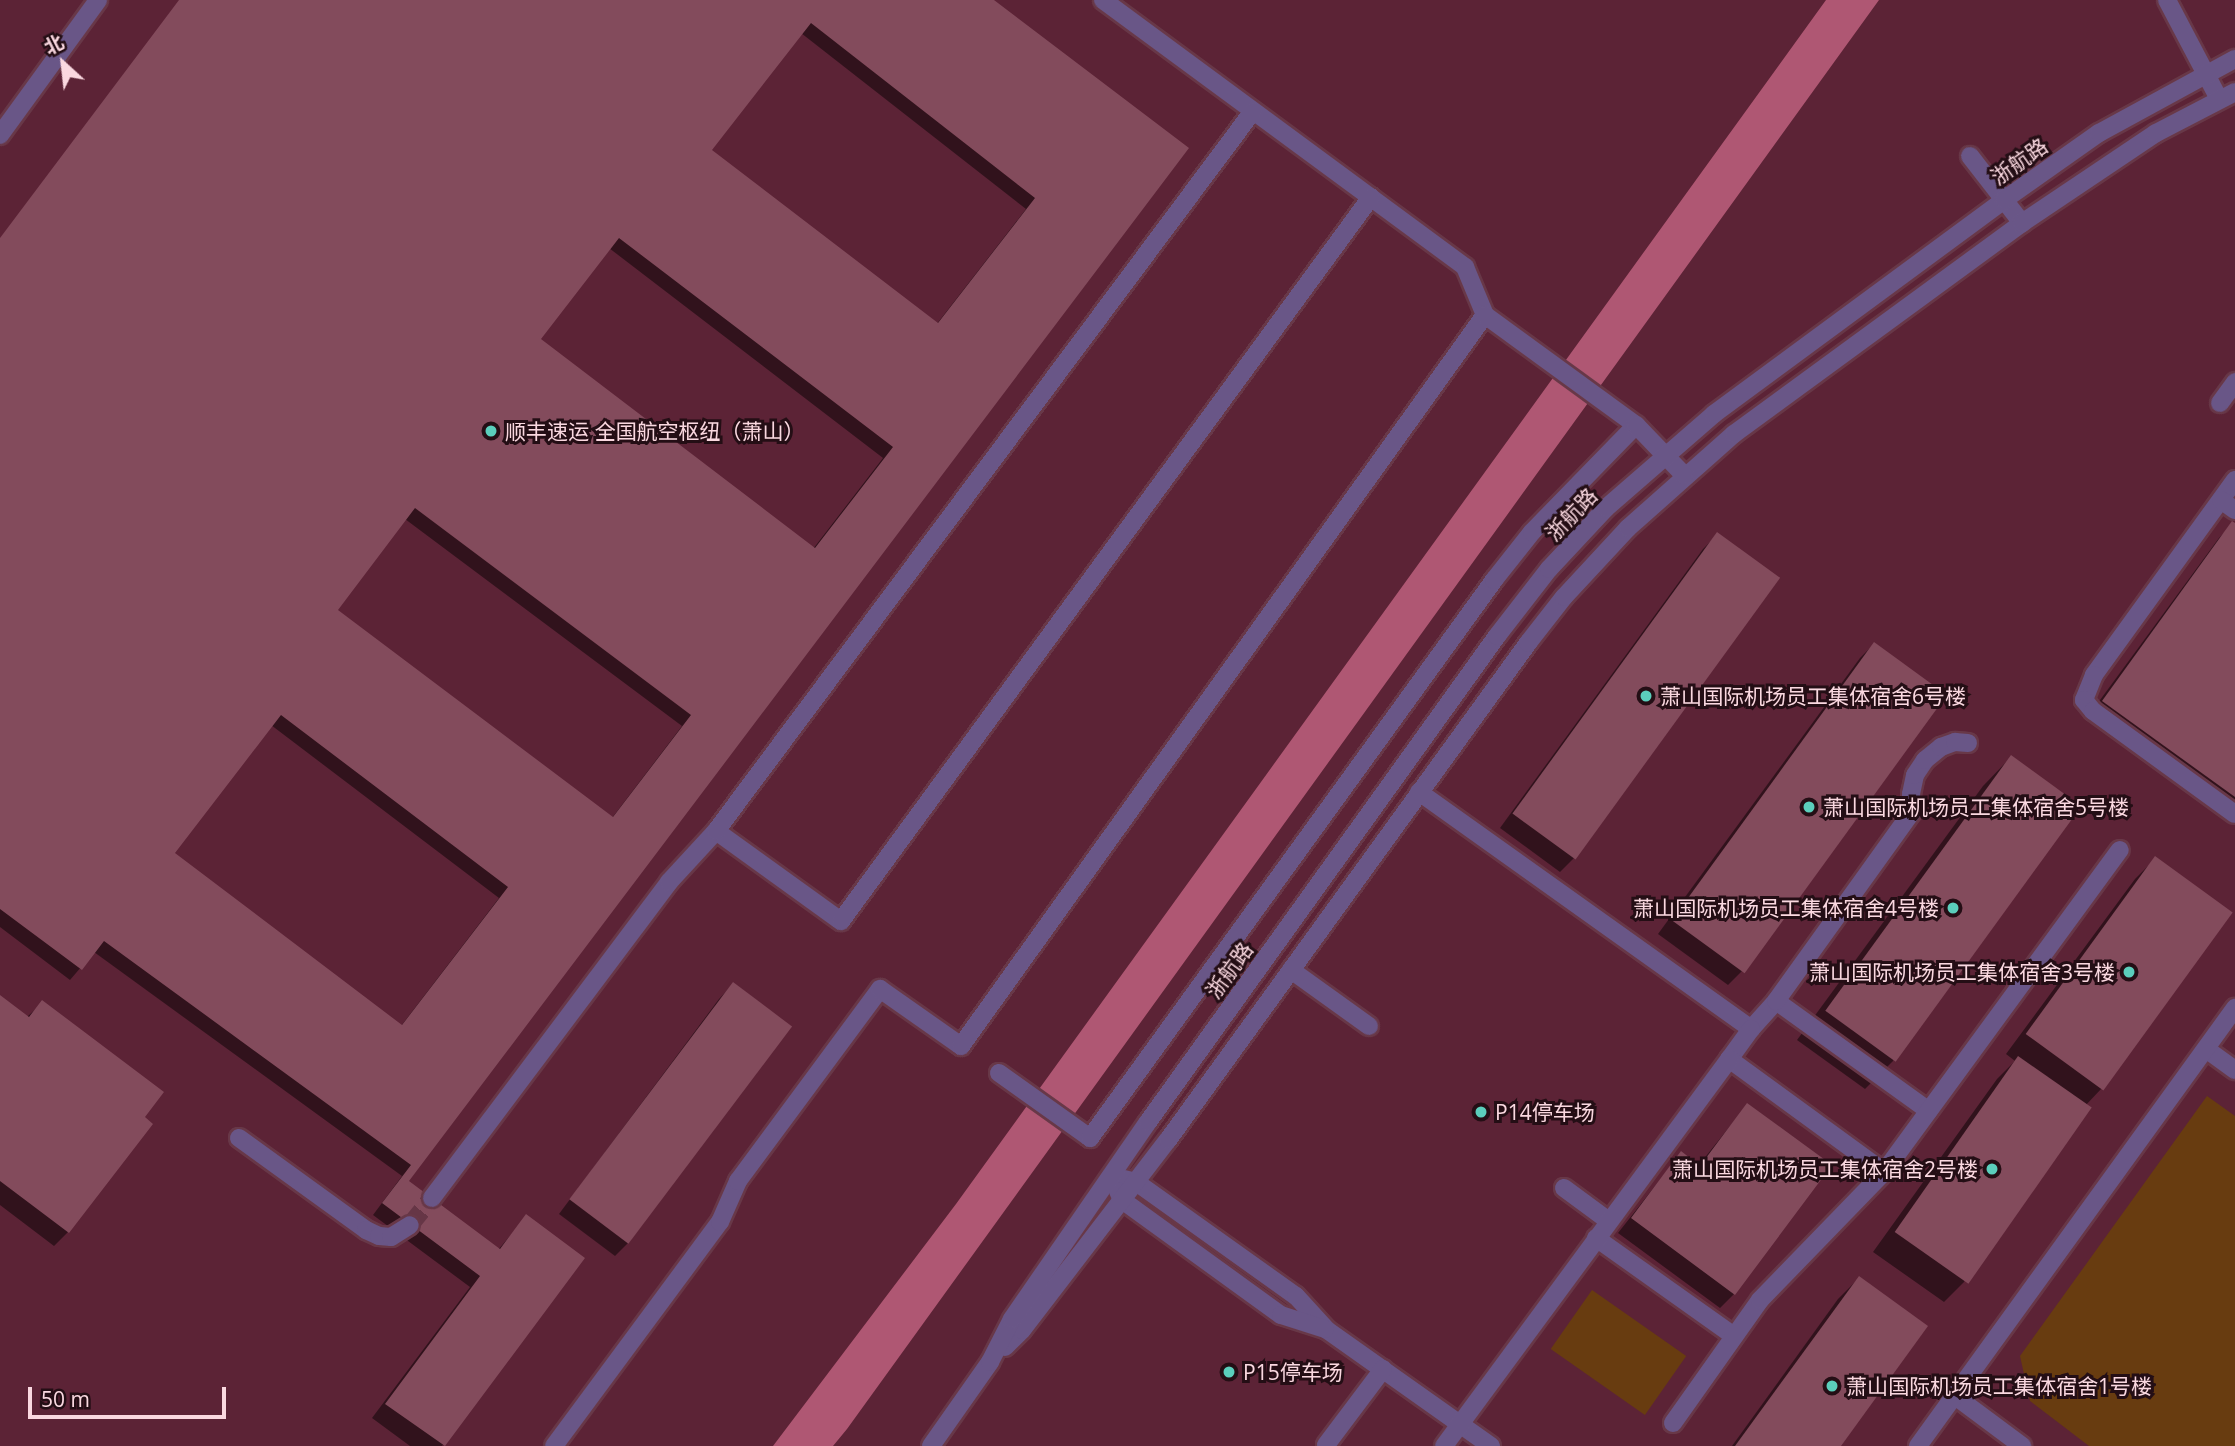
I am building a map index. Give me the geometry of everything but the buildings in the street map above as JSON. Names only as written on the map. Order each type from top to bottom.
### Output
[{"type":"street","points":[[0,135],[6,115],[98,0]]},
{"type":"street","points":[[1102,0],[1465,267],[1485,315],[1636,425],[1684,475]]},
{"type":"street","points":[[931,1446],[990,1362],[1022,1330],[1136,1182],[1564,597],[1628,527],[1684,475],[1734,434],[2022,223],[2156,133],[2227,95],[2206,73],[2166,0]]},
{"type":"street","name":"浙航路","points":[[990,1362],[1012,1320],[1111,1175],[1505,626],[1577,539],[1665,454],[1714,414],[2004,200],[2099,133],[2235,59]]},
{"type":"street","points":[[432,1198],[669,883],[716,831],[1253,111]]},
{"type":"street","points":[[1969,156],[2022,223]]},
{"type":"street","points":[[716,831],[841,921],[1371,197]]},
{"type":"street","points":[[554,1446],[719,1222],[738,1181],[880,989],[961,1046],[1485,315]]},
{"type":"street","points":[[2220,403],[2235,382]]},
{"type":"street","points":[[999,1073],[1090,1138],[1494,580],[1532,532],[1636,425]]},
{"type":"street","points":[[2235,480],[2228,505],[2087,684],[2084,700],[2094,711],[2235,814]]},
{"type":"street","points":[[1444,1446],[1751,1029],[1776,1001],[1912,812],[1911,794],[1915,775],[1926,760],[1941,747],[1955,741],[1968,743]]},
{"type":"street","points":[[1419,792],[1751,1029]]},
{"type":"street","points":[[1674,1423],[1760,1300],[1884,1172],[2120,850]]},
{"type":"street","points":[[1291,970],[1369,1026]]},
{"type":"street","points":[[1776,1001],[1928,1111]]},
{"type":"street","points":[[1918,1446],[2235,1008]]},
{"type":"street","points":[[2206,1049],[2235,1070]]},
{"type":"street","points":[[1729,1059],[1884,1172]]},
{"type":"street","points":[[239,1138],[372,1233],[391,1237],[410,1225]]},
{"type":"street","points":[[1111,1175],[1136,1182],[1296,1296],[1327,1330],[1491,1446]]},
{"type":"street","points":[[1111,1175],[1122,1199],[1281,1315],[1327,1330]]},
{"type":"street","points":[[1564,1188],[1609,1220]]},
{"type":"street","points":[[1596,1238],[1734,1336]]},
{"type":"street","points":[[1326,1445],[1382,1369]]},
{"type":"street","points":[[1955,1396],[2022,1446]]},
{"type":"shaded area","points":[[0,0],[2235,0],[2235,1446],[0,1446]]},
{"type":"shaded area","points":[[1826,0],[1879,0],[847,1429],[833,1446],[773,1446],[956,1204]]},
{"type":"shaded area","points":[[2207,1096],[2235,1116],[2235,1446],[2089,1446],[2030,1401],[2020,1356]]},
{"type":"shaded area","points":[[1592,1290],[1686,1356],[1645,1415],[1551,1349]]},
{"type":"tunnel","points":[[410,1225],[432,1198]]},
{"type":"place","name":"顺丰速运 全国航空枢纽（萧山）","points":[[491,431]]},
{"type":"place","name":"萧山国际机场员工集体宿舍6号楼","points":[[1646,696]]},
{"type":"place","name":"萧山国际机场员工集体宿舍5号楼","points":[[1809,807]]},
{"type":"place","name":"萧山国际机场员工集体宿舍4号楼","points":[[1953,908]]},
{"type":"place","name":"萧山国际机场员工集体宿舍3号楼","points":[[2129,972]]},
{"type":"place","name":"P14停车场","points":[[1481,1112]]},
{"type":"place","name":"萧山国际机场员工集体宿舍2号楼","points":[[1992,1169]]},
{"type":"place","name":"P15停车场","points":[[1229,1372]]},
{"type":"place","name":"萧山国际机场员工集体宿舍1号楼","points":[[1832,1386]]}]
